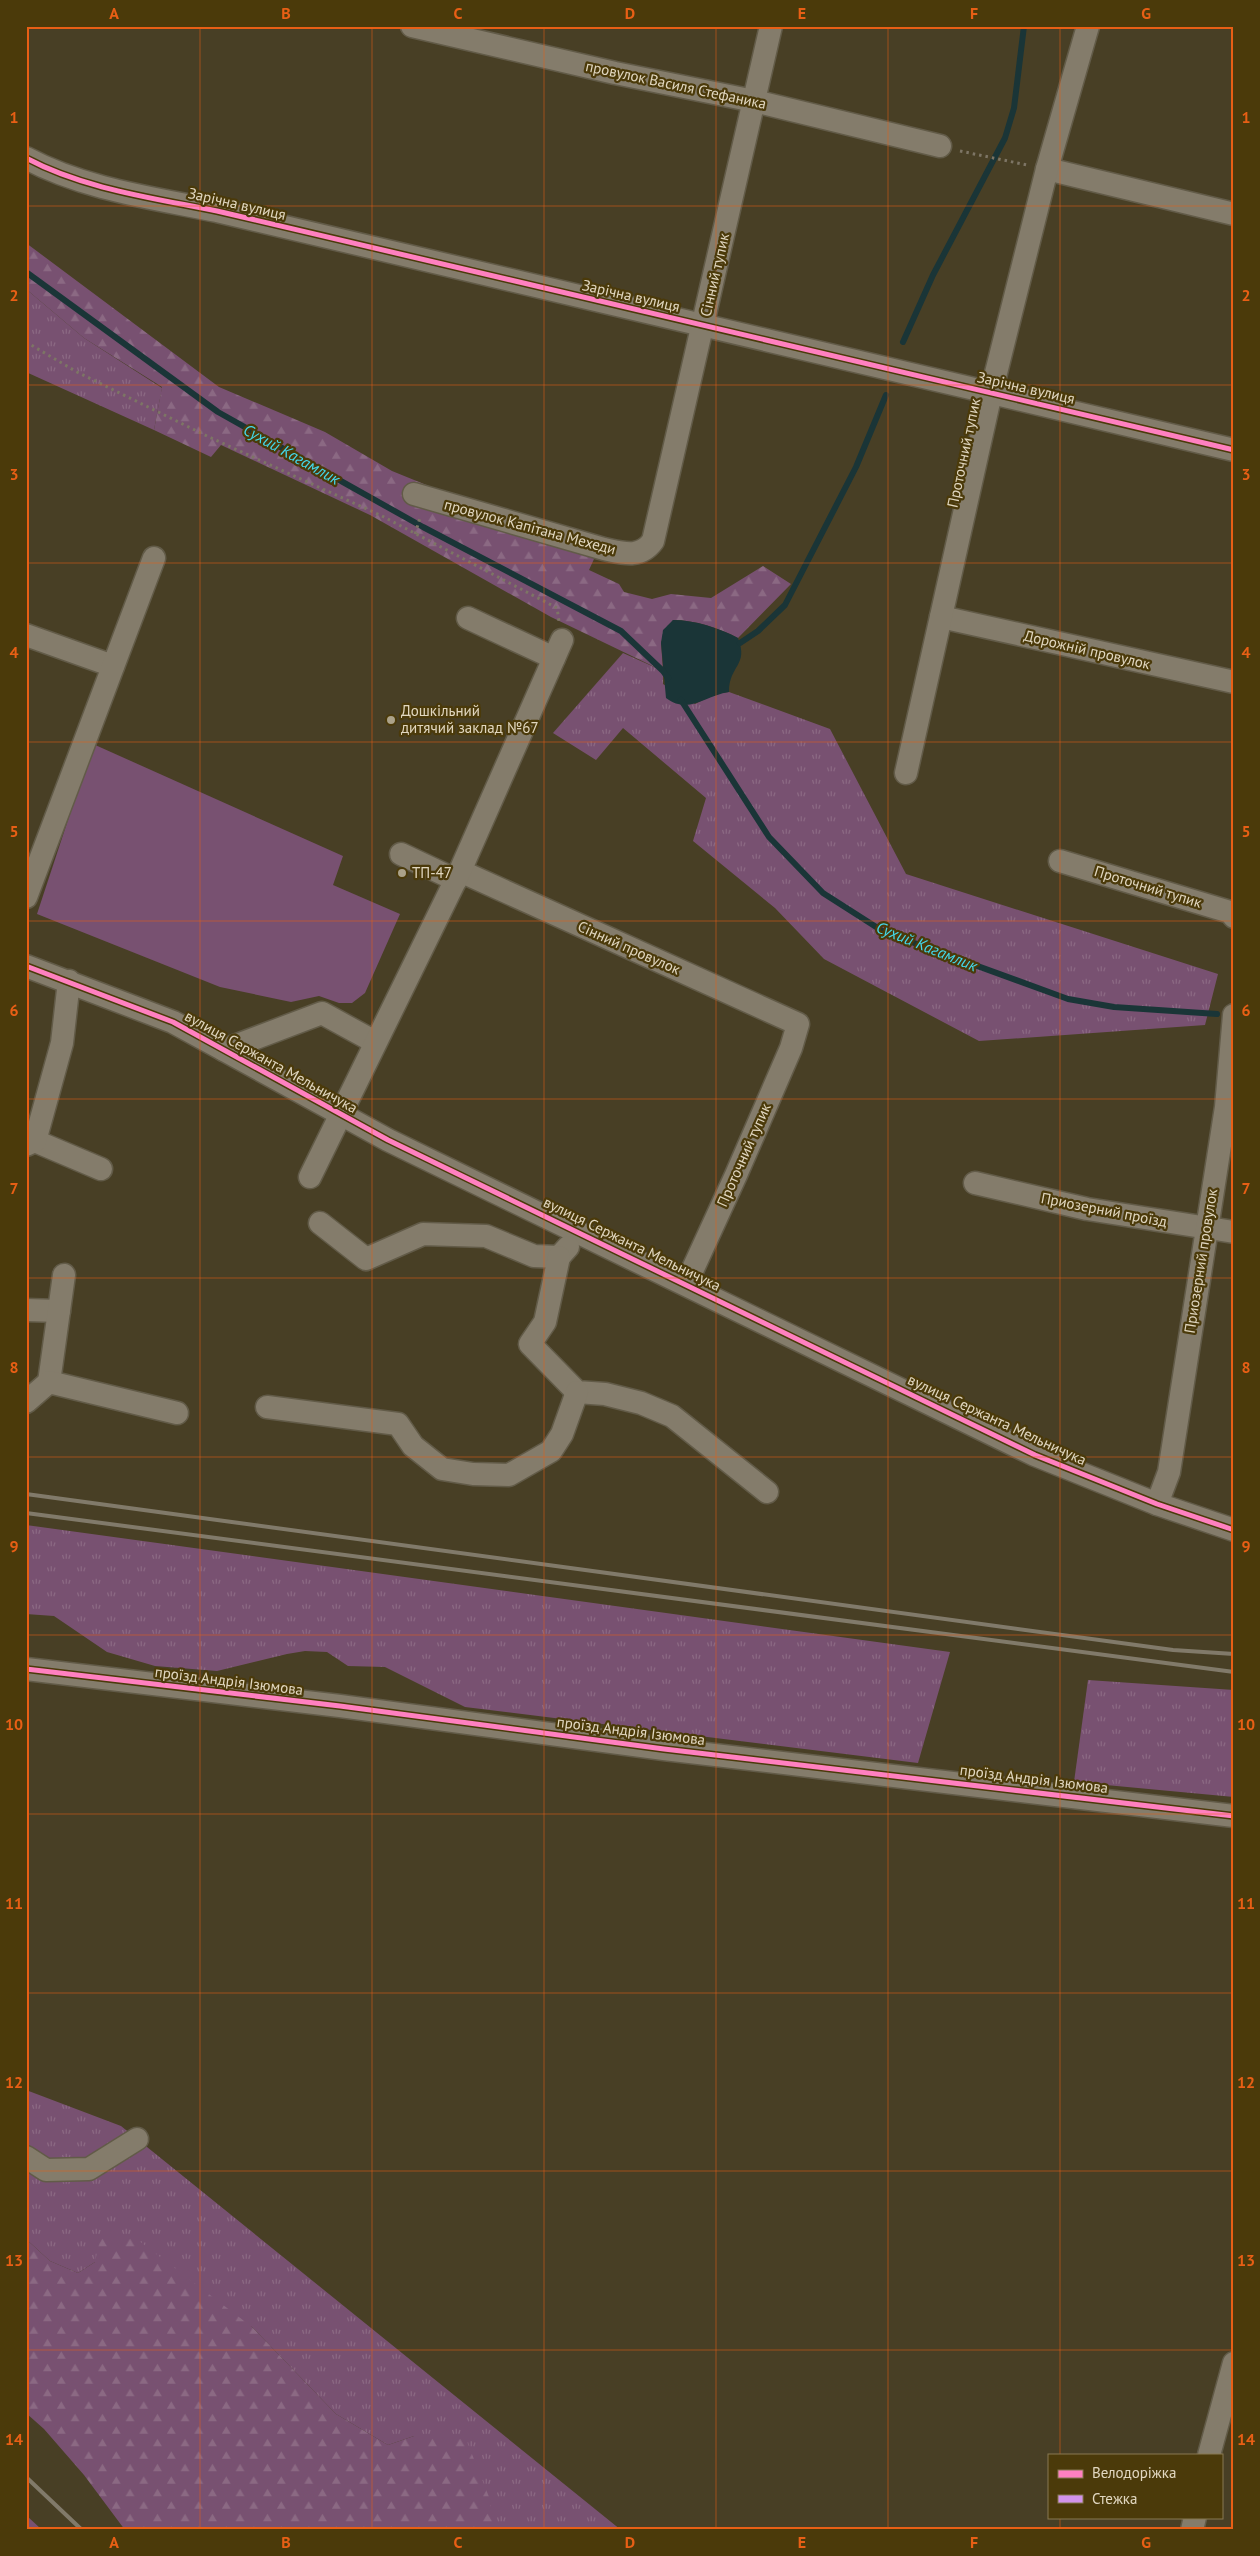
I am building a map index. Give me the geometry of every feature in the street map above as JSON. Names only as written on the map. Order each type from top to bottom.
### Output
[{"type":"street","name":"провулок Василя Стефаника","points":[[412,26],[615,73],[754,101],[940,146]]},
{"type":"street","name":"Сінний тупик","points":[[647,550],[653,541],[704,326],[771,26]]},
{"type":"street","name":"Проточний тупик","points":[[906,772],[990,393],[1047,169],[1088,26]]},
{"type":"street","name":"Зарічна вулиця","points":[[26,158],[45,168],[113,190],[216,211],[1234,450]]},
{"type":"street","points":[[1047,169],[1234,214]]},
{"type":"street","name":"провулок Капітана Мехеди","points":[[417,505],[604,549],[634,554],[647,550]]},
{"type":"street","points":[[26,897],[154,558]]},
{"type":"street","name":"Дорожній провулок","points":[[941,617],[1234,682]]},
{"type":"street","points":[[310,1177],[458,876],[558,649],[468,618]]},
{"type":"street","points":[[26,635],[113,666]]},
{"type":"street","name":"Сінний провулок","points":[[400,854],[458,876],[798,1024]]},
{"type":"street","name":"Проточний тупик","points":[[1060,861],[1230,912],[1234,917]]},
{"type":"street","name":"вулиця Сержанта Мельничука","points":[[26,966],[173,1022],[388,1140],[1035,1455],[1156,1504],[1234,1530]]},
{"type":"street","points":[[69,981],[62,1043],[30,1143],[101,1169]]},
{"type":"street","points":[[224,1050],[322,1013],[375,1042]]},
{"type":"street","name":"Приозерний провулок","points":[[1156,1504],[1169,1472],[1205,1228],[1226,1107],[1234,1015]]},
{"type":"street","name":"Проточний тупик","points":[[686,1284],[791,1048],[798,1024]]},
{"type":"street","name":"Приозерний проїзд","points":[[975,1182],[1087,1210],[1234,1232]]},
{"type":"street","points":[[320,1223],[366,1259],[423,1234],[486,1236],[534,1256],[559,1257]]},
{"type":"street","points":[[579,1232],[559,1257],[545,1322],[530,1344],[577,1392],[605,1394],[641,1403],[672,1416],[766,1492]]},
{"type":"street","points":[[26,1402],[49,1382],[64,1275]]},
{"type":"street","points":[[26,1310],[59,1311]]},
{"type":"street","points":[[49,1382],[177,1413]]},
{"type":"street","points":[[267,1407],[398,1424],[413,1446],[442,1469],[473,1474],[509,1475],[551,1451],[562,1434],[577,1392]]},
{"type":"street","name":"проїзд Андрія Ізюмова","points":[[26,1669],[340,1706],[664,1749],[1234,1816]]},
{"type":"street","points":[[26,2157],[46,2170],[89,2170],[137,2139]]},
{"type":"street","points":[[1209,2454],[1234,2364]]},
{"type":"path","points":[[940,146],[1047,169]]},
{"type":"path","points":[[26,342],[77,372],[209,438],[382,516],[557,608],[558,649]]},
{"type":"path","points":[[415,534],[417,505]]},
{"type":"green space","points":[[26,243],[219,387],[325,432],[392,471],[591,552],[594,559],[589,570],[619,584],[624,592],[652,599],[671,594],[711,598],[763,566],[791,584],[738,638],[707,625],[673,620],[661,642],[663,671],[551,617],[370,515],[221,445],[211,457],[154,430],[162,387],[84,338],[26,289]]},
{"type":"green space","points":[[26,289],[84,338],[162,388],[154,430],[26,372]]},
{"type":"green space","points":[[623,653],[663,671],[663,684],[695,704],[715,694],[729,692],[830,729],[906,874],[1218,974],[1205,1025],[979,1041],[824,959],[775,908],[693,841],[706,798],[623,728],[596,760],[553,733]]},
{"type":"green space","points":[[93,744],[343,856],[333,885],[400,914],[365,993],[352,1003],[339,1003],[319,996],[291,1002],[220,987],[37,914]]},
{"type":"green space","points":[[26,1525],[950,1652],[918,1763],[465,1707],[385,1667],[348,1666],[327,1652],[305,1651],[287,1654],[217,1671],[155,1666],[107,1652],[54,1616],[26,1614]]},
{"type":"green space","points":[[1088,1680],[1234,1690],[1234,1797],[1074,1782]]},
{"type":"green space","points":[[26,2090],[121,2126],[621,2530],[494,2530],[414,2436],[388,2445],[336,2414],[252,2327],[95,2262],[78,2273],[50,2261],[26,2239]]},
{"type":"green space","points":[[101,2234],[130,2234],[252,2327],[336,2414],[388,2445],[414,2436],[466,2439],[489,2497],[494,2530],[125,2530],[84,2475],[44,2429],[26,2413],[26,2239],[50,2261],[78,2273],[95,2262]]},
{"type":"green space","points":[[26,2515],[42,2530],[26,2530]]},
{"type":"water","points":[[673,620],[707,625],[738,638],[741,647],[740,660],[732,676],[729,692],[689,705],[674,703],[666,698],[661,643],[663,630]]},
{"type":"waterway","points":[[903,342],[933,275],[1005,138],[1014,108],[1024,26]]},
{"type":"waterway","name":"Сухий Кагамлик","points":[[26,272],[218,412],[423,527],[621,631],[668,678]]},
{"type":"waterway","points":[[740,643],[758,631],[785,605],[856,467],[886,395]]},
{"type":"waterway","name":"Сухий Кагамлик","points":[[681,700],[769,837],[823,893],[884,932],[1068,999],[1114,1007],[1217,1014]]},
{"type":"railway","points":[[26,1494],[1173,1650],[1234,1654]]},
{"type":"railway","points":[[26,1513],[1234,1672]]},
{"type":"railway","points":[[26,2477],[82,2530]]},
{"type":"cycle path","points":[[26,158],[71,178],[119,191],[217,211],[1234,450]]},
{"type":"cycle path","points":[[26,966],[173,1022],[388,1140],[1035,1455],[1157,1504],[1234,1530]]},
{"type":"cycle path","points":[[26,1669],[340,1706],[664,1749],[1234,1816]]},
{"type":"place","name":"Дошкільний дитячий заклад №67","points":[[391,720]]},
{"type":"place","name":"ТП-47","points":[[402,873]]}]
